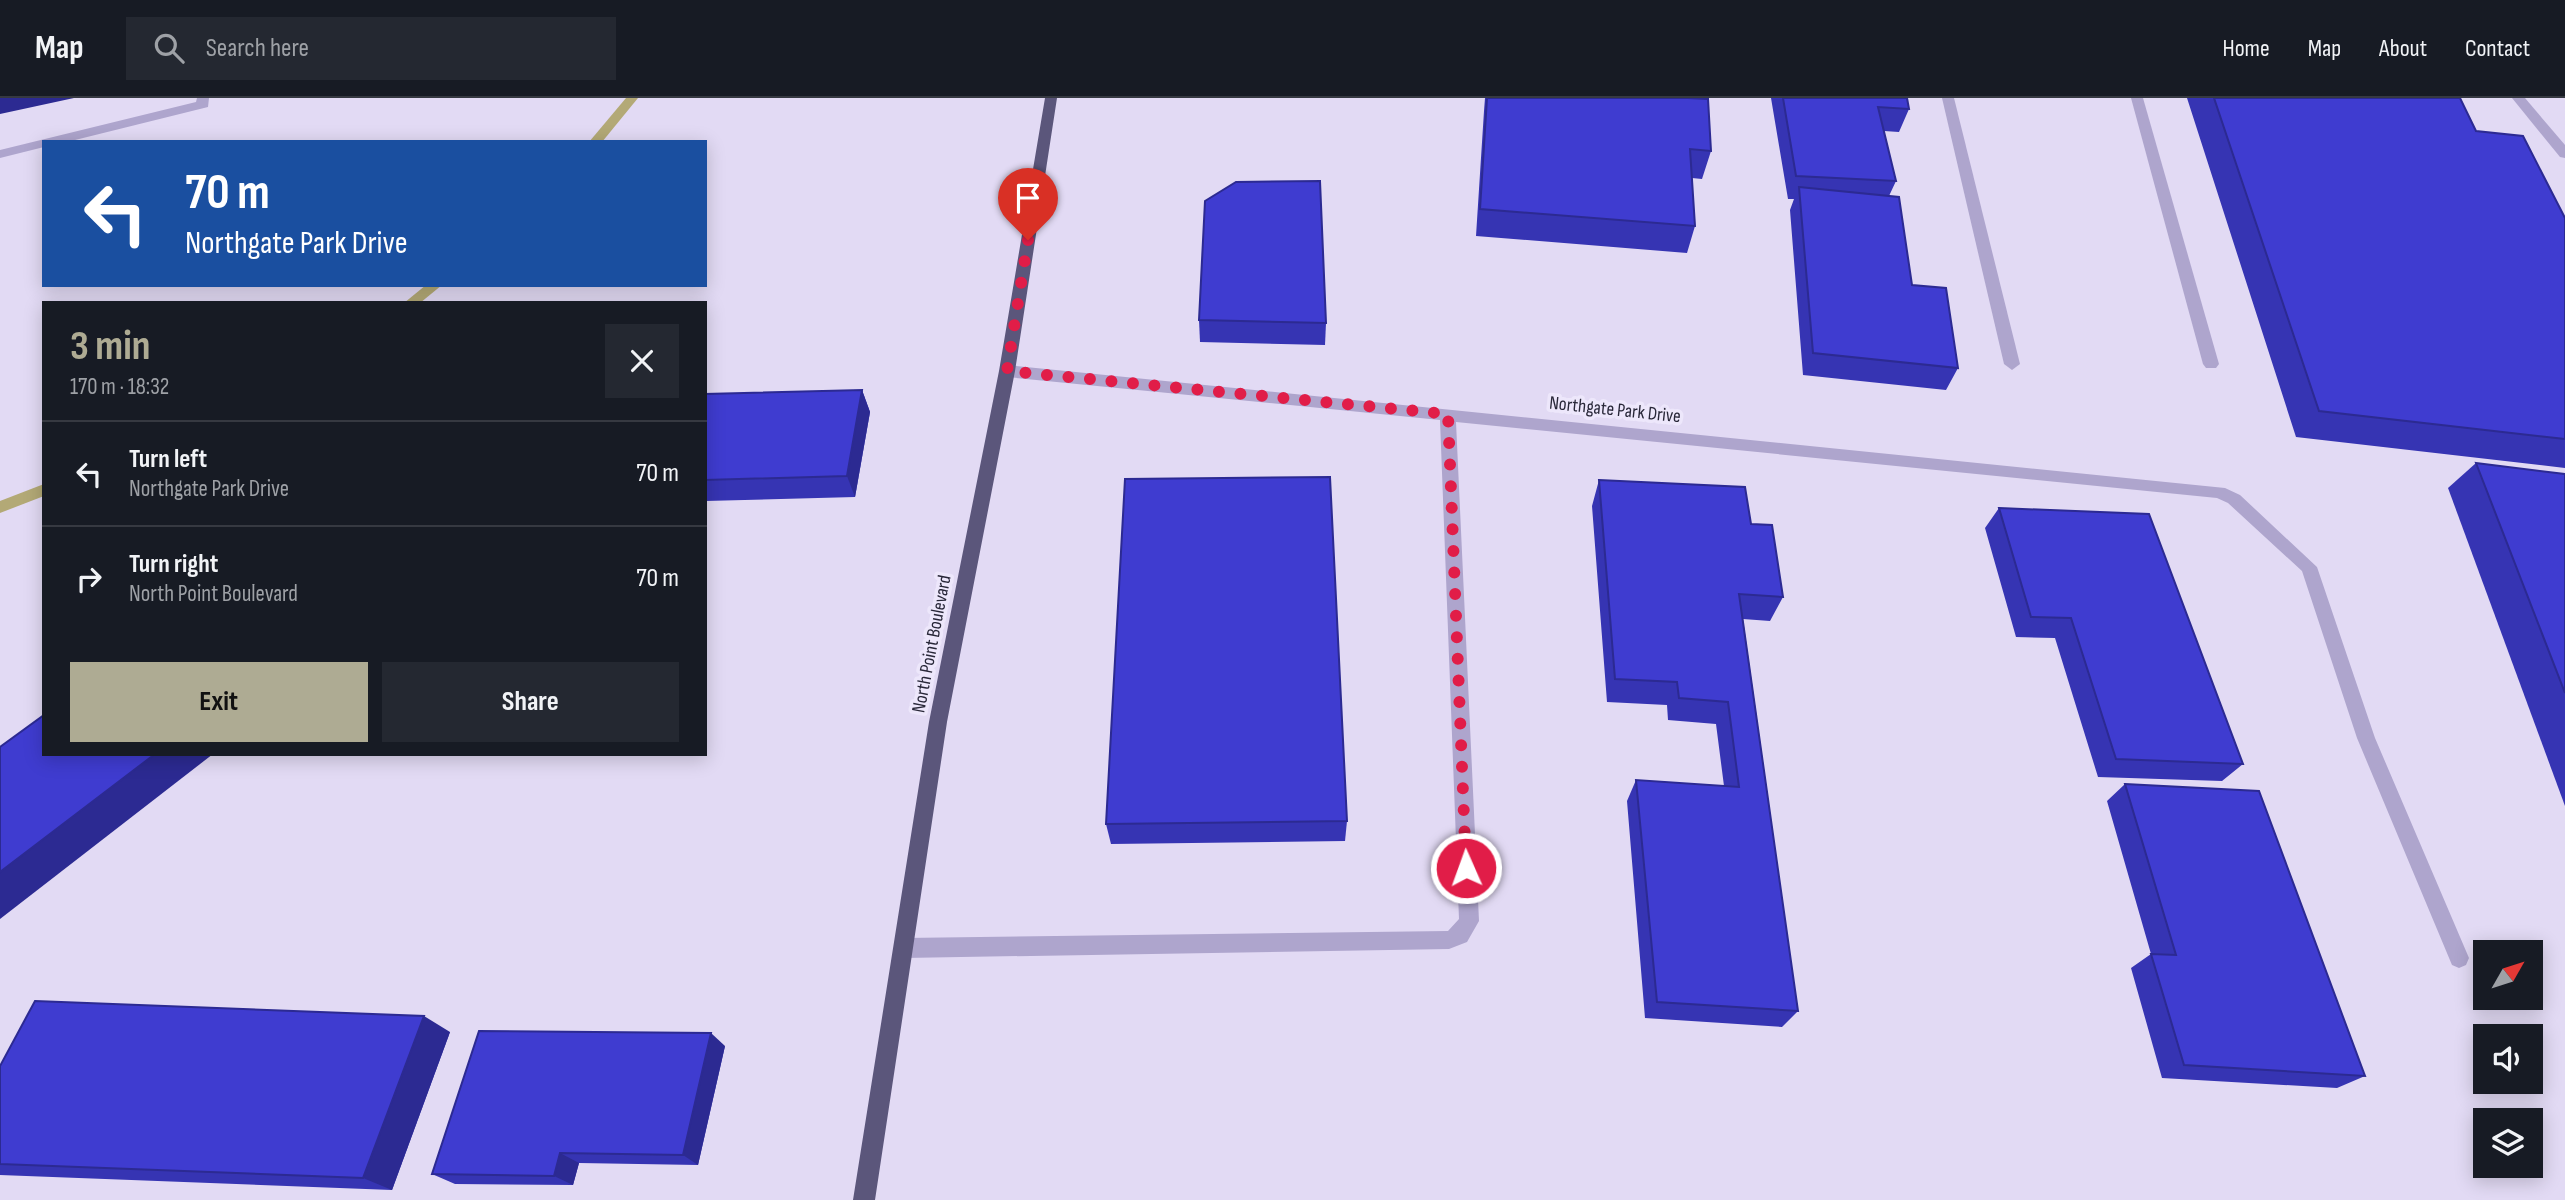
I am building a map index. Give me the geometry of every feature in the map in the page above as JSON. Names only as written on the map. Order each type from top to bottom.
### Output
[{"type":"main road","name":"North Point Boulevard","points":[[864,1200],[938,722],[1007,371],[1051,98]]},
{"type":"street","points":[[54,140],[203,104],[203,98]]},
{"type":"street","points":[[1948,98],[2012,364]]},
{"type":"street","points":[[2137,98],[2211,364]]},
{"type":"street","points":[[2518,98],[2565,154]]},
{"type":"street","points":[[0,154],[42,143]]},
{"type":"street","name":"Northgate Park Drive","points":[[1007,371],[2219,492],[2234,499],[2309,567],[2366,738],[2459,958]]},
{"type":"street","points":[[904,947],[1449,940],[1460,935],[1469,921],[1448,414]]},
{"type":"building","points":[[1487,98],[1708,99],[1711,151],[1690,149],[1695,226],[1480,209]]},
{"type":"building","points":[[1783,98],[1907,98],[1909,109],[1878,107],[1896,181],[1796,176]]},
{"type":"building","points":[[2214,98],[2460,98],[2476,131],[2523,136],[2565,218],[2565,439],[2319,411]]},
{"type":"building","points":[[1320,181],[1326,323],[1199,320],[1205,201],[1236,182]]},
{"type":"building","points":[[1799,187],[1899,197],[1912,285],[1946,288],[1958,368],[1813,353]]},
{"type":"building","points":[[862,390],[847,476],[707,480],[707,394]]},
{"type":"building","points":[[2476,463],[2565,474],[2565,693]]},
{"type":"building","points":[[1330,477],[1347,821],[1106,824],[1125,479]]},
{"type":"building","points":[[1599,480],[1745,487],[1751,524],[1772,525],[1783,597],[1739,594],[1798,1011],[1657,1002],[1636,780],[1739,787],[1728,702],[1679,698],[1677,682],[1615,679]]},
{"type":"building","points":[[1999,508],[2149,514],[2243,764],[2116,759],[2071,618],[2031,617]]},
{"type":"building","points":[[42,716],[42,756],[152,756],[0,872],[0,747]]},
{"type":"building","points":[[2125,784],[2259,791],[2365,1076],[2184,1065],[2151,954],[2176,955]]},
{"type":"building","points":[[35,1001],[424,1016],[363,1178],[0,1164],[0,1066]]},
{"type":"building","points":[[479,1031],[711,1033],[683,1155],[560,1153],[554,1176],[432,1174]]},
{"type":"waterway","points":[[597,140],[632,98]]},
{"type":"waterway","points":[[413,301],[433,287]]},
{"type":"waterway","points":[[0,507],[42,491]]},
{"type":"route","points":[[1028,240],[1007,371],[1448,414],[1466,868]]}]
